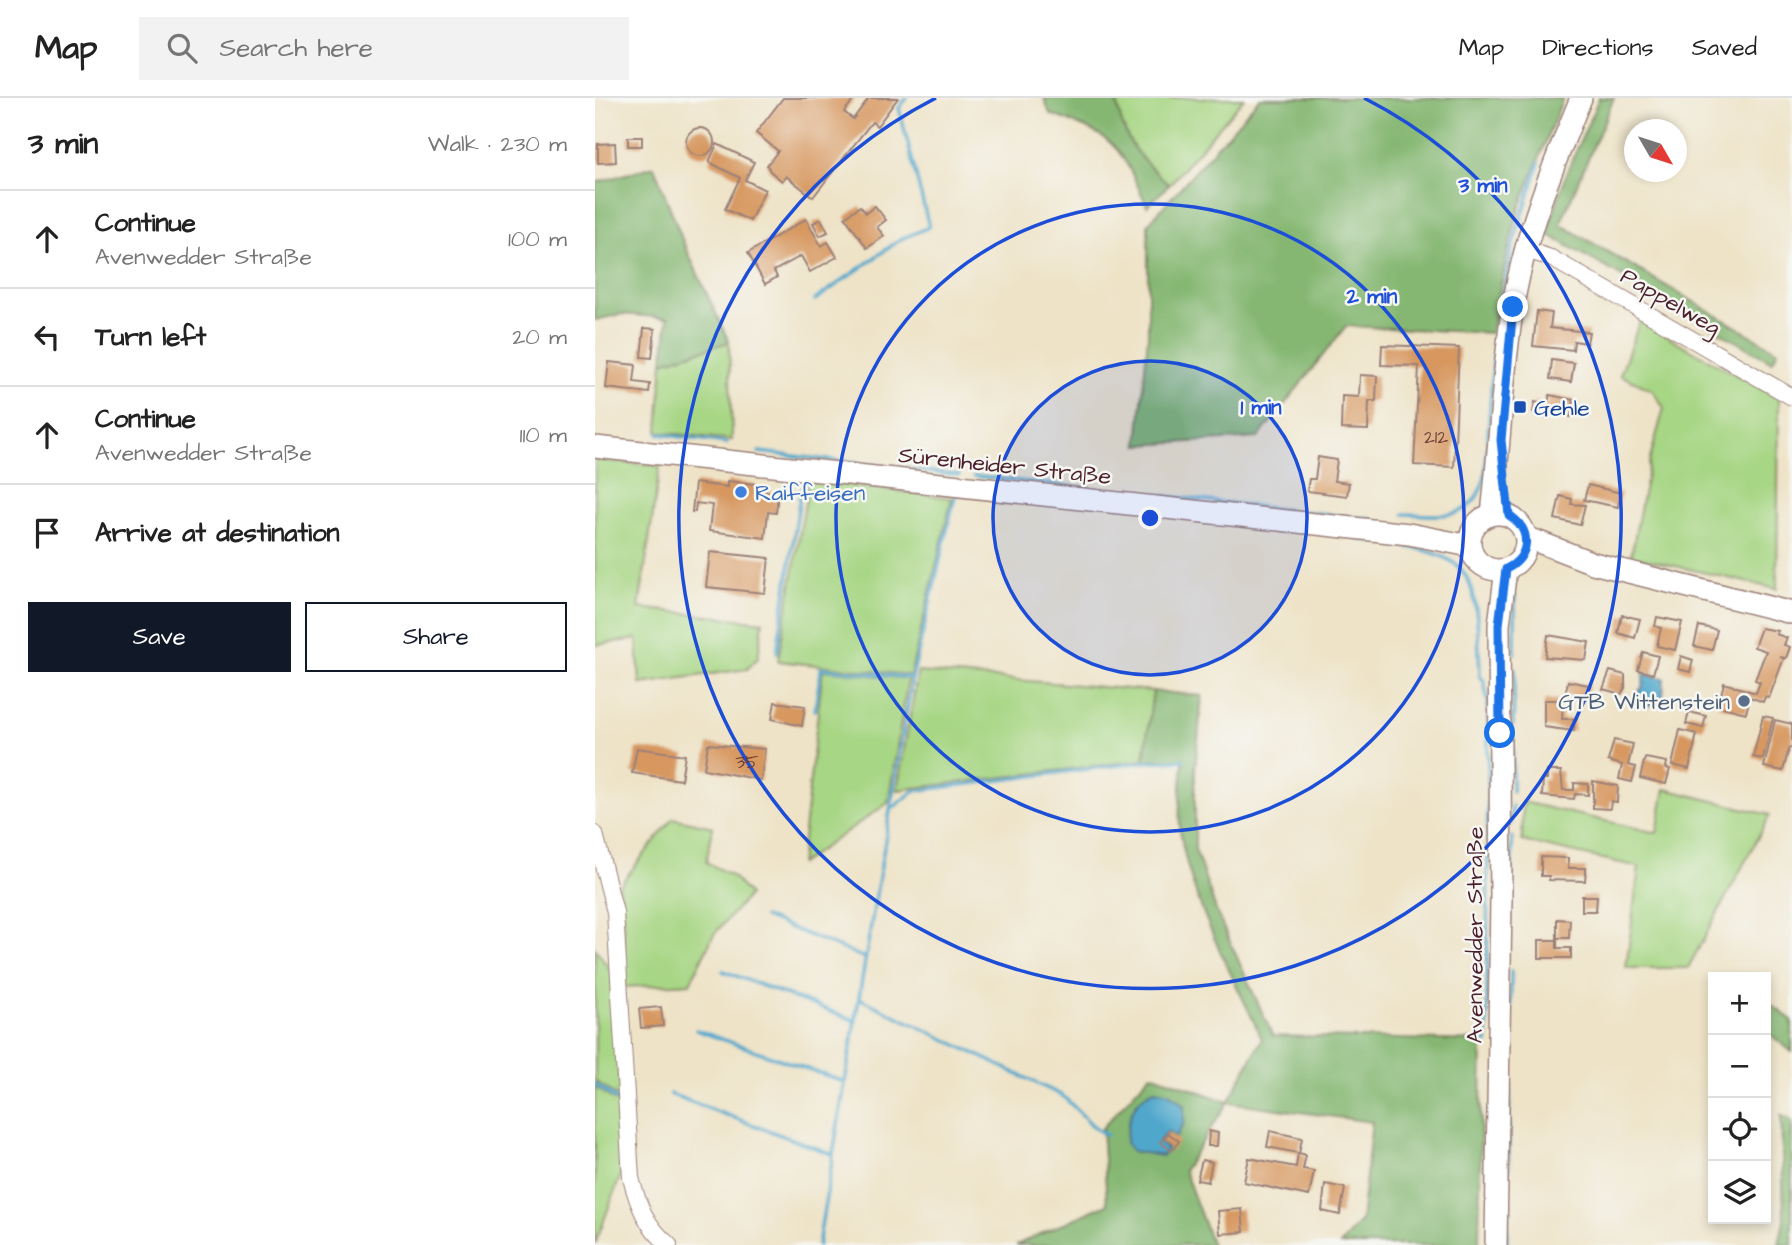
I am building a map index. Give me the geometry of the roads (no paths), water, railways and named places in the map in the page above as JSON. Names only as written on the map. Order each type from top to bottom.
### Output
[{"type":"main road","points":[[1501,515],[1501,440],[1513,307],[1525,250],[1551,171],[1581,98]]},
{"type":"main road","name":"Sürenheider Straße","points":[[595,447],[1409,534],[1450,530],[1471,539]]},
{"type":"main road","points":[[1501,515],[1517,521],[1525,546],[1497,569],[1473,556],[1471,539],[1476,524],[1501,515]]},
{"type":"main road","points":[[1525,546],[1792,613]]},
{"type":"main road","name":"Avenwedder Straße","points":[[1496,1245],[1501,890],[1497,569]]},
{"type":"street","name":"Pappelweg","points":[[1525,250],[1551,258],[1792,397]]},
{"type":"street","points":[[595,834],[615,912],[631,1178],[639,1207],[652,1229],[669,1245]]},
{"type":"water","points":[[1644,674],[1664,678],[1663,697],[1646,707],[1633,700],[1643,686]]},
{"type":"water","points":[[1155,1090],[1169,1093],[1184,1106],[1184,1123],[1176,1137],[1168,1131],[1159,1142],[1167,1149],[1162,1156],[1132,1151],[1126,1143],[1132,1111],[1141,1099]]},
{"type":"waterway","points":[[815,300],[901,239],[929,227],[899,108],[907,98]]},
{"type":"waterway","points":[[1404,514],[1455,513],[1473,502],[1480,491],[1485,476],[1495,336],[1512,247],[1539,163]]},
{"type":"waterway","points":[[659,434],[727,443]]},
{"type":"waterway","points":[[759,452],[959,475]]},
{"type":"waterway","points":[[974,476],[1115,491]]},
{"type":"waterway","points":[[777,652],[801,489]]},
{"type":"waterway","points":[[1136,493],[1372,519]]},
{"type":"waterway","points":[[818,1245],[912,678],[955,496]]},
{"type":"waterway","points":[[1359,539],[1426,551],[1447,559],[1461,570],[1471,586],[1476,608],[1480,676],[1484,681],[1488,702],[1487,1043]]},
{"type":"waterway","points":[[1515,596],[1515,653]]},
{"type":"waterway","points":[[815,710],[821,668],[912,678]]},
{"type":"waterway","points":[[1513,725],[1515,669]]},
{"type":"waterway","points":[[1512,791],[1513,738]]},
{"type":"waterway","points":[[890,810],[914,791],[1144,762],[1184,760]]},
{"type":"waterway","points":[[1511,824],[1512,806]]},
{"type":"waterway","points":[[1512,837],[1512,876]]},
{"type":"waterway","points":[[764,917],[865,958]]},
{"type":"waterway","points":[[723,971],[856,1021]]},
{"type":"waterway","points":[[1510,1060],[1511,971]]},
{"type":"waterway","points":[[859,998],[1063,1096],[1096,1129],[1107,1135]]},
{"type":"waterway","points":[[696,1030],[845,1082]]},
{"type":"waterway","points":[[1507,1245],[1510,1077]]},
{"type":"waterway","points":[[595,1084],[620,1102]]},
{"type":"waterway","points":[[670,1094],[832,1154]]},
{"type":"place","name":"Gehle","points":[[1520,407]]},
{"type":"place","name":"Raiffeisen","points":[[741,492]]},
{"type":"place","name":"GTB Wittenstein","points":[[1744,701]]}]
